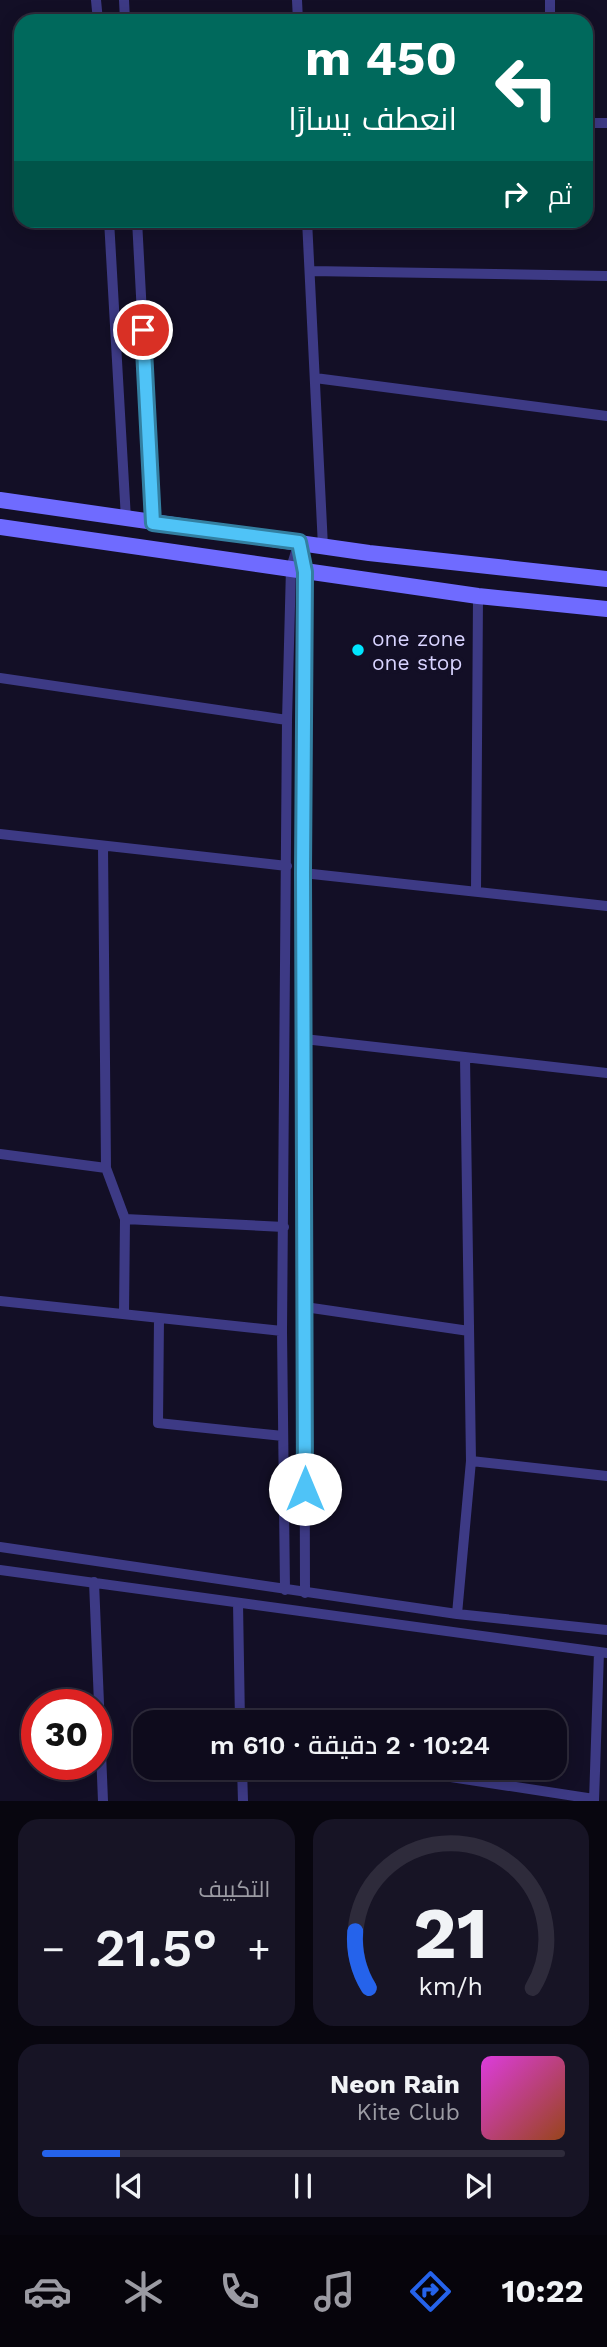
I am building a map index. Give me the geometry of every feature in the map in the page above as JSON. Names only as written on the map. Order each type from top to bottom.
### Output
[{"type":"main road","points":[[0,500],[323,547],[607,579]]},
{"type":"main road","points":[[0,527],[478,596],[607,609]]},
{"type":"main road","points":[[388,583],[389,555]]},
{"type":"street","points":[[109,228],[126,519]]},
{"type":"street","points":[[136,228],[153,523]]},
{"type":"street","points":[[307,228],[323,547]]},
{"type":"street","points":[[310,271],[607,276]]},
{"type":"street","points":[[314,377],[607,416]]},
{"type":"street","points":[[285,1590],[282,1331],[287,720],[299,542]]},
{"type":"street","points":[[298,570],[303,873],[305,1593]]},
{"type":"street","points":[[477,891],[478,596]]},
{"type":"street","points":[[0,678],[287,720]]},
{"type":"street","points":[[0,834],[286,866]]},
{"type":"street","points":[[103,847],[106,1168],[125,1219],[124,1314]]},
{"type":"street","points":[[303,873],[607,906]]},
{"type":"street","points":[[304,1039],[607,1073]]},
{"type":"street","points":[[457,1614],[471,1461],[465,1057]]},
{"type":"street","points":[[0,1154],[106,1168]]},
{"type":"street","points":[[125,1219],[284,1227]]},
{"type":"street","points":[[0,1301],[282,1331]]},
{"type":"street","points":[[304,1307],[469,1331]]},
{"type":"street","points":[[159,1318],[158,1423],[283,1436]]},
{"type":"street","points":[[471,1461],[607,1476]]},
{"type":"street","points":[[0,1548],[457,1614],[607,1630]]},
{"type":"street","points":[[0,1570],[603,1653],[594,1800],[468,1780]]},
{"type":"street","points":[[94,1582],[103,1801]]},
{"type":"street","points":[[237,1604],[240,1710]]},
{"type":"street","points":[[242,1780],[243,1801]]},
{"type":"place","name":"one zone one stop","points":[[358,650]]},
{"type":"route","points":[[143,330],[153,523],[299,542],[305,572],[305,1489]]}]
